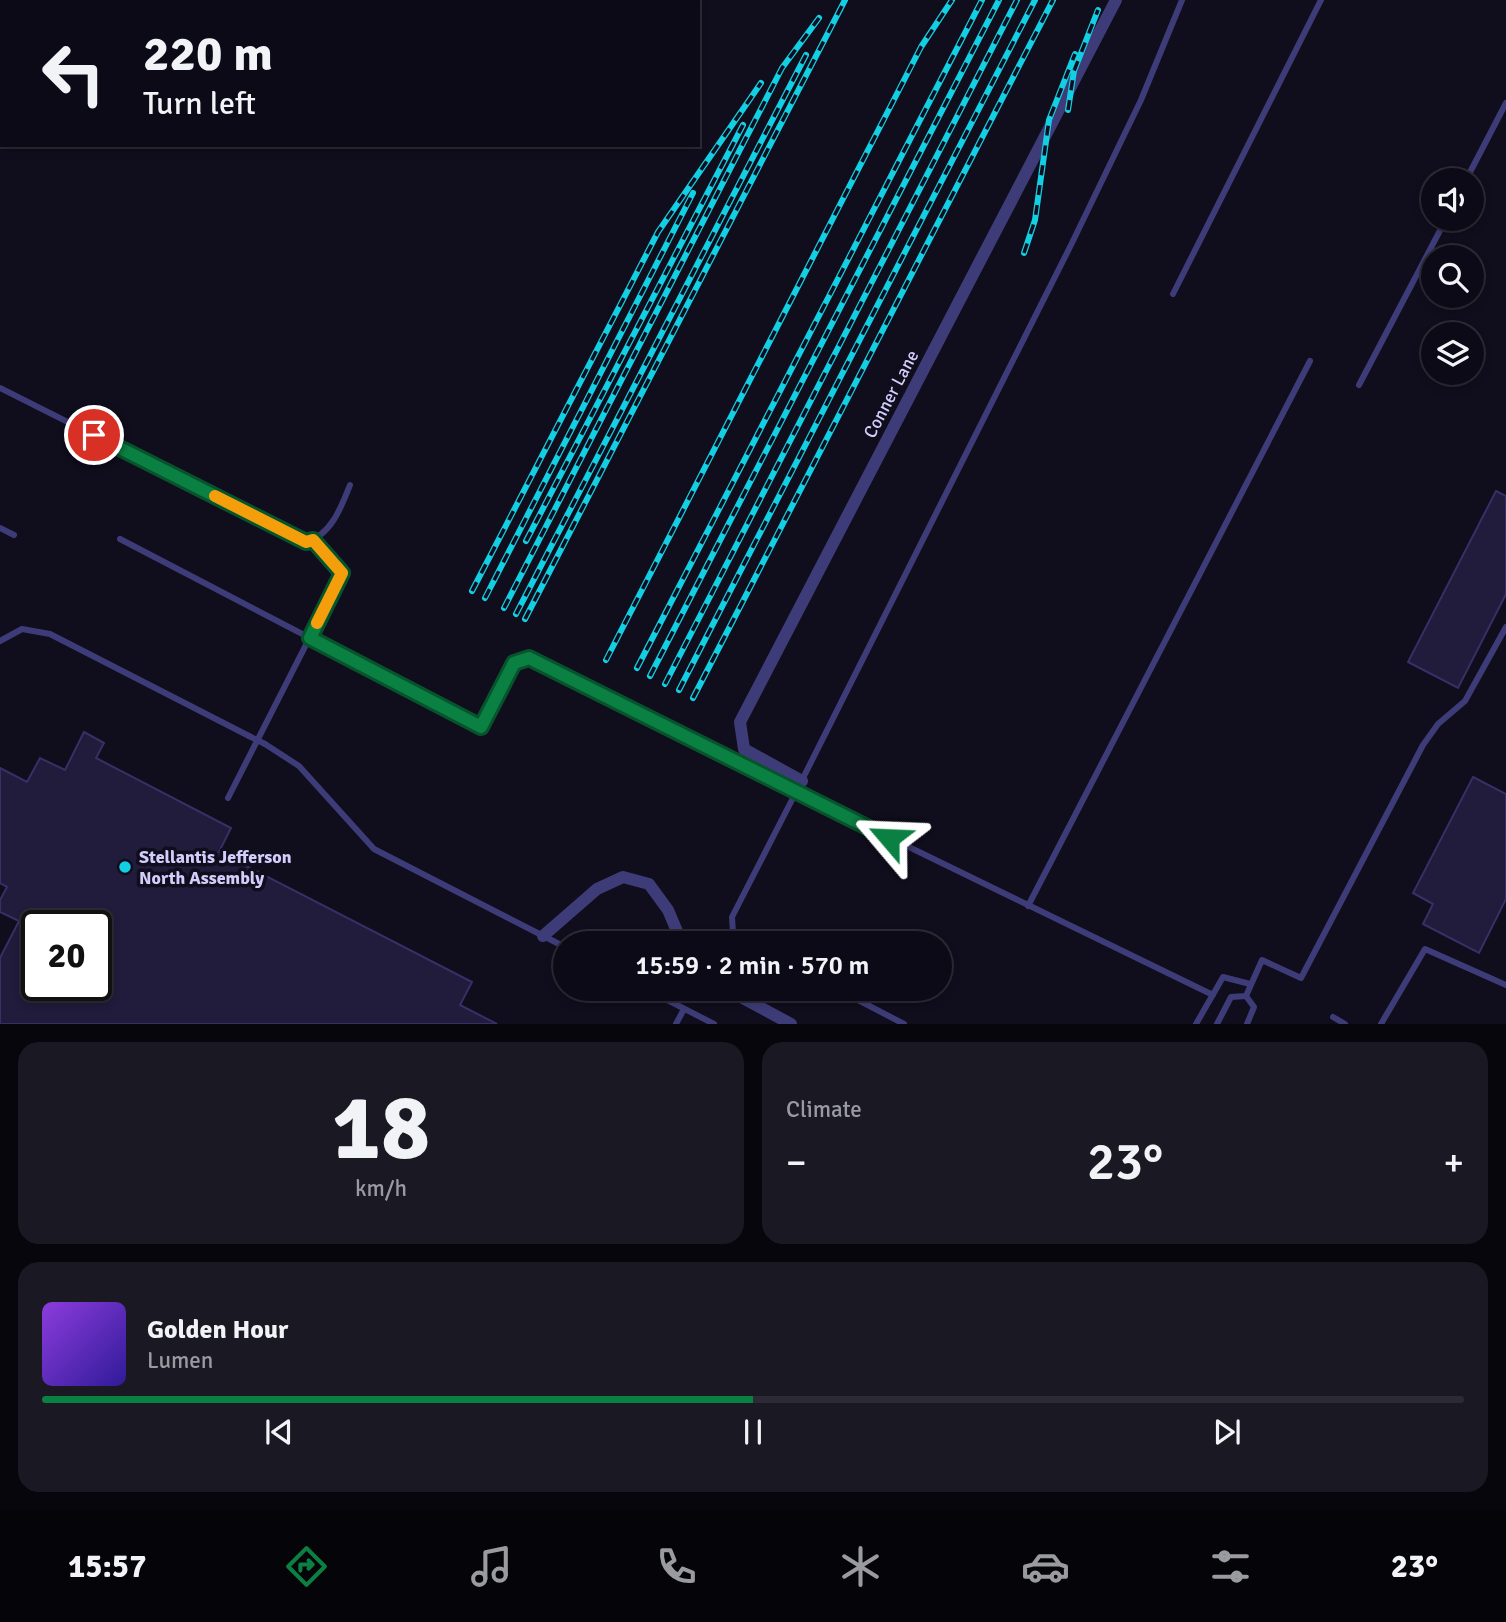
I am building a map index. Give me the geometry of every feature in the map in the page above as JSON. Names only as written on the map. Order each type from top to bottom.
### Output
[{"type":"street","name":"Conner Lane","points":[[799,787],[744,749],[740,722],[1116,0]]},
{"type":"street","points":[[543,936],[597,889],[623,877],[649,884],[667,909],[677,931]]},
{"type":"street","points":[[748,1001],[791,1024]]},
{"type":"lane","points":[[733,931],[732,917],[1071,244],[1141,100],[1182,0]]},
{"type":"lane","points":[[1173,294],[1321,0]]},
{"type":"lane","points":[[1472,168],[1506,103]]},
{"type":"lane","points":[[1359,385],[1440,231]]},
{"type":"lane","points":[[1028,906],[1310,361]]},
{"type":"lane","points":[[0,388],[306,542],[328,529],[350,485]]},
{"type":"lane","points":[[0,528],[14,535]]},
{"type":"lane","points":[[120,539],[481,727],[514,663],[529,658],[799,787],[1028,906],[1213,995]]},
{"type":"lane","points":[[228,797],[342,573],[313,540]]},
{"type":"lane","points":[[1246,996],[1262,960],[1301,978],[1423,745],[1438,724],[1465,701],[1506,627]]},
{"type":"lane","points":[[0,641],[22,629],[50,634],[265,744],[299,766],[374,849],[553,941]]},
{"type":"lane","points":[[1381,1024],[1425,950],[1506,985]]},
{"type":"lane","points":[[1196,1024],[1223,977],[1250,984]]},
{"type":"lane","points":[[1217,1024],[1231,997],[1246,996]]},
{"type":"lane","points":[[1246,996],[1254,1007],[1247,1024]]},
{"type":"lane","points":[[669,1001],[713,1024]]},
{"type":"lane","points":[[860,1001],[904,1024]]},
{"type":"lane","points":[[676,1024],[684,1009]]},
{"type":"lane","points":[[1333,1017],[1345,1024]]},
{"type":"building","points":[[1496,491],[1506,496],[1506,594],[1458,688],[1408,662]]},
{"type":"building","name":"Stellantis Jefferson North Assembly","points":[[84,732],[104,743],[96,758],[231,828],[219,852],[472,982],[460,1005],[497,1024],[0,1024],[0,958],[19,921],[0,912],[0,900],[7,887],[0,883],[0,768],[27,782],[40,758],[65,770]]},
{"type":"building","points":[[1473,777],[1506,794],[1506,899],[1479,953],[1423,924],[1433,904],[1413,893]]},
{"type":"railway","points":[[525,619],[845,0]]},
{"type":"railway","points":[[606,660],[921,47],[952,0]]},
{"type":"railway","points":[[637,668],[982,0]]},
{"type":"railway","points":[[650,676],[999,0]]},
{"type":"railway","points":[[665,684],[1017,0]]},
{"type":"railway","points":[[679,690],[1035,0]]},
{"type":"railway","points":[[693,698],[1053,0]]},
{"type":"railway","points":[[1068,110],[1074,71],[1098,10]]},
{"type":"railway","points":[[504,608],[782,68],[819,18]]},
{"type":"railway","points":[[1024,253],[1035,220],[1049,120],[1075,54]]},
{"type":"railway","points":[[516,614],[806,55]]},
{"type":"railway","points":[[472,591],[658,232],[761,83]]},
{"type":"railway","points":[[526,541],[743,125]]},
{"type":"railway","points":[[485,598],[693,193]]},
{"type":"slow traffic","points":[[215,496],[306,542],[313,540],[342,573],[317,623]]},
{"type":"place","name":"Stellantis Jefferson North Assembly","points":[[125,867]]},
{"type":"route","points":[[94,435],[306,542],[313,540],[342,573],[310,638],[481,727],[514,663],[522,658],[529,658],[688,740],[889,838]]}]
